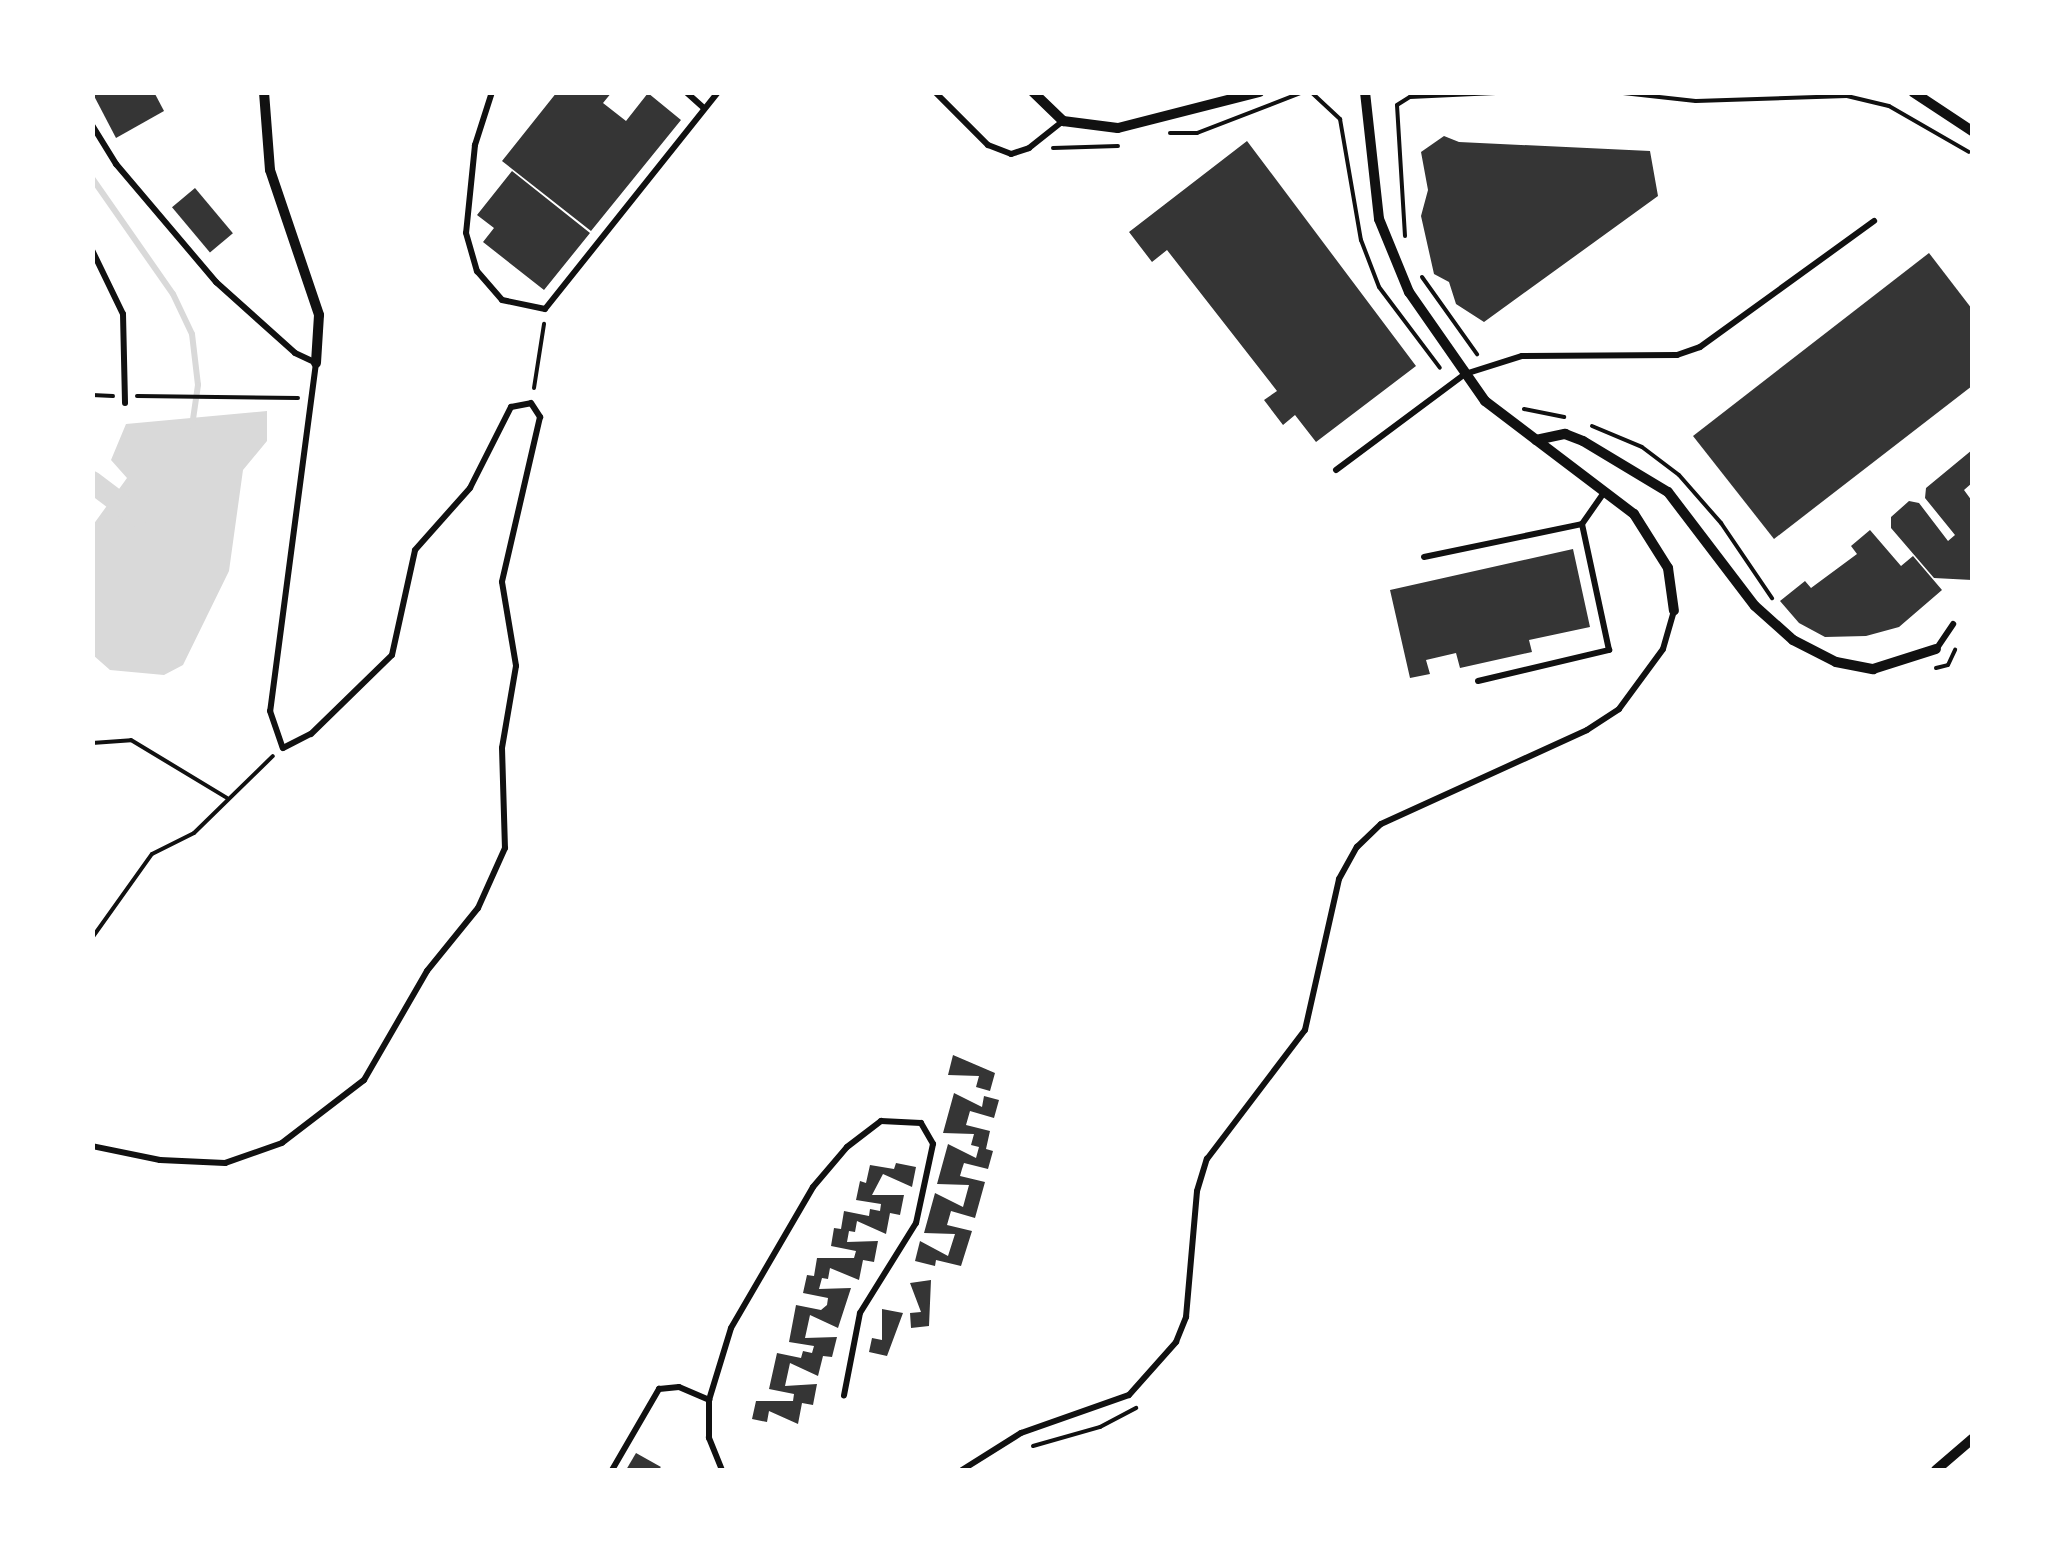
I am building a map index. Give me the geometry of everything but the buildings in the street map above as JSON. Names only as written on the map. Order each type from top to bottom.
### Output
[{"type":"street","points":[[264,92],[270,170],[319,315],[316,362]]},
{"type":"street","points":[[1033,92],[1063,121],[1118,128],[1258,92]]},
{"type":"street","points":[[1365,92],[1379,219],[1396,268],[1486,401],[1634,514],[1668,568],[1674,611]]},
{"type":"street","points":[[1913,92],[1972,131]]},
{"type":"street","points":[[1536,440],[1565,434],[1656,483],[1755,606],[1807,647],[1836,662],[1874,669],[1936,650]]},
{"type":"street","points":[[1936,1470],[1972,1438]]},
{"type":"lane","points":[[492,92],[476,145],[466,233],[477,272],[502,300],[545,309],[718,92]]},
{"type":"lane","points":[[686,92],[704,108]]},
{"type":"lane","points":[[935,92],[988,145],[1010,154],[1063,121]]},
{"type":"lane","points":[[92,125],[116,164],[216,282],[295,353],[316,362],[270,711],[282,748],[310,734],[392,654],[415,550],[470,488],[510,406],[531,403],[540,417],[502,582],[516,666],[502,748],[505,848],[478,908],[428,970],[364,1080],[282,1144],[226,1163],[160,1160],[92,1146]]},
{"type":"lane","points":[[1336,470],[1465,374],[1522,356],[1676,354],[1700,347],[1874,221]]},
{"type":"lane","points":[[92,250],[122,314],[125,403]]},
{"type":"lane","points":[[1424,557],[1582,524],[1604,492]]},
{"type":"lane","points":[[1478,681],[1609,650],[1582,524]]},
{"type":"lane","points":[[962,1470],[1021,1433],[1130,1395],[1176,1342],[1186,1317],[1197,1191],[1207,1159],[1305,1030],[1339,879],[1357,847],[1381,824],[1587,730],[1619,709],[1662,649],[1674,611]]},
{"type":"lane","points":[[1936,650],[1942,634],[1953,624]]},
{"type":"lane","points":[[722,1470],[710,1438],[709,1400],[731,1328],[813,1187],[856,1137],[882,1121],[921,1123],[932,1144],[916,1223],[860,1314],[844,1395]]},
{"type":"lane","points":[[612,1470],[659,1389],[680,1388],[709,1400]]},
{"type":"path","points":[[1310,92],[1334,108],[1340,120]]},
{"type":"path","points":[[1407,244],[1393,118],[1410,98],[1518,92]]},
{"type":"path","points":[[1614,92],[1696,102],[1847,96],[1889,106],[1969,152]]},
{"type":"path","points":[[1421,275],[1485,368]]},
{"type":"path","points":[[531,403],[545,309]]},
{"type":"path","points":[[92,395],[296,398]]},
{"type":"path","points":[[1510,403],[1532,413],[1578,419],[1642,447],[1678,476],[1721,523],[1779,609]]},
{"type":"path","points":[[1928,670],[1955,658],[1954,645],[1942,634]]},
{"type":"path","points":[[92,743],[131,740],[227,798]]},
{"type":"path","points":[[92,938],[152,854],[194,833],[282,748]]},
{"type":"path","points":[[1024,1448],[1100,1427],[1143,1402]]},
{"type":"shaded area","points":[[267,411],[267,441],[243,470],[229,571],[183,665],[164,675],[110,670],[93,655],[93,525],[127,478],[111,460],[126,424]]},
{"type":"waterway","points":[[92,178],[173,294],[192,334],[198,385],[192,426]]},
{"type":"waterway","points":[[92,482],[137,516]]}]
